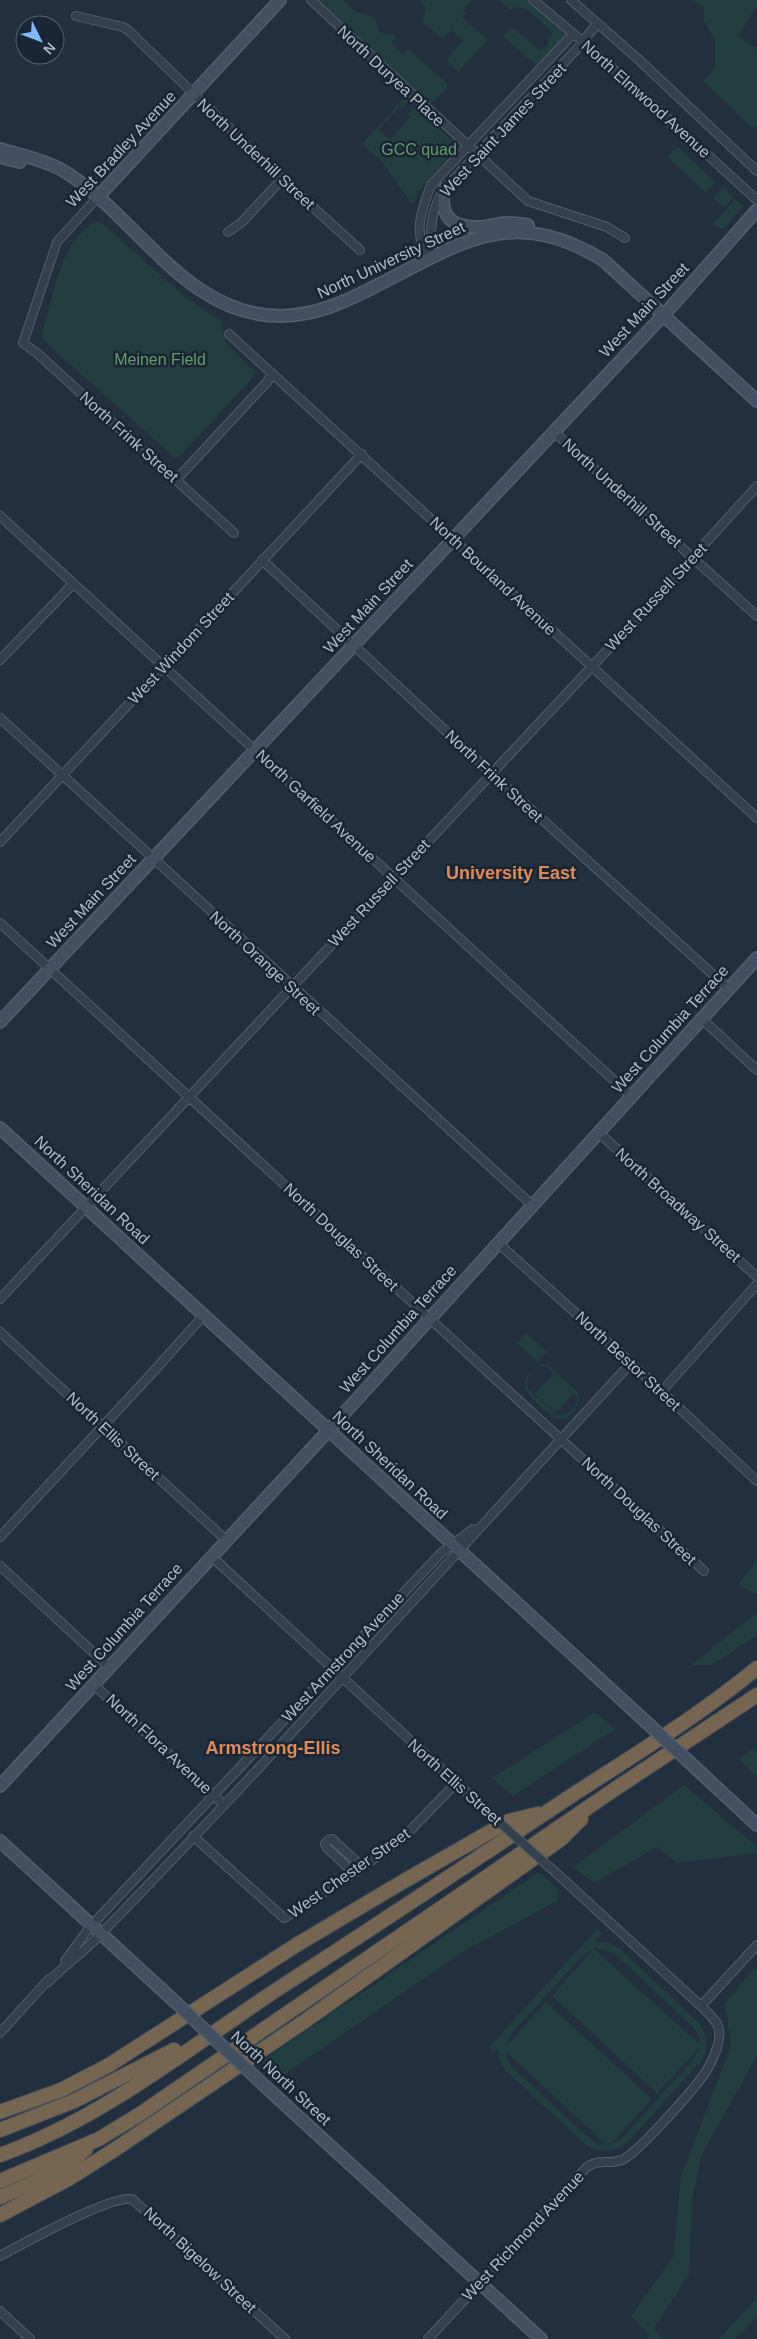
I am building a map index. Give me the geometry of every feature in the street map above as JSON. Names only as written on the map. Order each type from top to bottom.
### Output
[{"type":"highway","points":[[0,2155],[54,2133],[98,2110],[130,2090],[223,2024],[707,1706],[757,1668]]},
{"type":"highway","points":[[0,2181],[99,2139],[140,2114],[615,1788],[757,1695]]},
{"type":"highway","points":[[0,2215],[85,2169],[305,2021],[560,1839],[615,1788]]},
{"type":"highway","points":[[0,2112],[61,2090],[109,2065],[283,1954],[458,1850],[509,1821],[549,1811]]},
{"type":"highway","points":[[0,2130],[74,2101],[223,2024]]},
{"type":"highway","points":[[0,2196],[40,2180],[69,2164],[99,2139]]},
{"type":"main road","name":"West Bradley Avenue","points":[[97,198],[280,0]]},
{"type":"main road","name":"North University Street","points":[[0,148],[44,162],[76,179],[190,283],[212,298],[242,311],[283,316],[321,310],[355,297],[430,259],[483,236],[520,231],[573,244],[603,260],[757,401]]},
{"type":"main road","name":"North University Street","points":[[0,157],[59,170]]},
{"type":"main road","points":[[444,189],[442,206],[446,215],[455,224],[477,227],[507,223],[529,225],[541,235]]},
{"type":"main road","name":"West Main Street","points":[[0,1022],[663,314],[757,210]]},
{"type":"main road","name":"West Columbia Terrace","points":[[0,1786],[329,1430],[757,958]]},
{"type":"main road","name":"North Sheridan Road","points":[[0,1128],[757,1825]]},
{"type":"main road","name":"North North Street","points":[[0,1841],[542,2339]]},
{"type":"street","name":"North Duryea Place","points":[[311,0],[528,201],[607,227],[626,238]]},
{"type":"street","name":"North Elmwood Avenue","points":[[533,0],[582,41],[757,200]]},
{"type":"street","name":"North Elmwood Avenue","points":[[571,0],[757,170]]},
{"type":"street","name":"North Underhill Street","points":[[76,16],[123,27],[282,179],[360,250]]},
{"type":"street","name":"West Saint James Street","points":[[430,259],[431,219],[435,205],[444,189],[576,50],[597,24]]},
{"type":"street","name":"West Saint James Street","points":[[430,259],[422,248],[420,216],[431,185],[440,173],[468,146],[573,34]]},
{"type":"street","points":[[228,232],[242,222],[282,179]]},
{"type":"street","name":"West Bradley Avenue","points":[[23,343],[57,242],[97,198]]},
{"type":"street","name":"North Bourland Avenue","points":[[229,334],[757,818]]},
{"type":"street","name":"North Frink Street","points":[[23,343],[38,354],[234,533]]},
{"type":"street","points":[[176,480],[268,381],[272,373]]},
{"type":"street","name":"North Underhill Street","points":[[553,431],[757,616]]},
{"type":"street","name":"West Windom Street","points":[[0,842],[362,454]]},
{"type":"street","name":"West Russell Street","points":[[0,1299],[592,666],[757,486]]},
{"type":"street","name":"North Garfield Avenue","points":[[0,516],[631,1096]]},
{"type":"street","name":"North Frink Street","points":[[262,560],[491,773],[729,989]]},
{"type":"street","points":[[0,660],[73,584]]},
{"type":"street","name":"North Orange Street","points":[[0,718],[291,987],[532,1205]]},
{"type":"street","name":"North Douglas Street","points":[[0,924],[704,1571]]},
{"type":"street","points":[[702,1019],[757,1070]]},
{"type":"street","name":"North Broadway Street","points":[[598,1132],[757,1277]]},
{"type":"street","name":"North Bestor Street","points":[[498,1243],[662,1391],[757,1481]]},
{"type":"street","points":[[662,1391],[757,1284]]},
{"type":"street","points":[[0,1537],[154,1372],[204,1315]]},
{"type":"street","name":"North Ellis Street","points":[[0,1332],[226,1540]]},
{"type":"street","name":"West Armstrong Avenue","points":[[47,1982],[101,1934],[341,1678],[466,1535],[508,1496],[631,1363]]},
{"type":"street","name":"West Armstrong Avenue","points":[[0,2033],[47,1982],[91,1925],[441,1553],[455,1548]]},
{"type":"street","name":"North Ellis Street","points":[[211,1556],[341,1678],[701,2006]]},
{"type":"street","name":"North Flora Avenue","points":[[0,1566],[110,1668]]},
{"type":"street","name":"North Flora Avenue","points":[[94,1685],[223,1804]]},
{"type":"street","name":"West Chester Street","points":[[193,1836],[284,1918],[354,1873],[409,1832],[456,1783]]},
{"type":"street","points":[[354,1873],[326,1846],[325,1843],[328,1840],[332,1839],[362,1867]]},
{"type":"street","points":[[701,2006],[757,1945]]},
{"type":"street","name":"West Richmond Avenue","points":[[428,2339],[586,2168],[593,2162],[622,2160],[632,2153],[702,2076],[714,2054],[719,2030],[716,2022],[701,2006]]},
{"type":"street","name":"North Bigelow Street","points":[[0,2256],[123,2198],[132,2199],[285,2339]]},
{"type":"street","points":[[0,2311],[30,2339]]},
{"type":"green space","points":[[319,0],[343,0],[356,12],[375,18],[379,32],[383,32],[384,35],[394,34],[396,37],[391,43],[403,55],[409,49],[447,84],[445,90],[430,104]]},
{"type":"green space","points":[[419,0],[472,0],[463,10],[466,13],[462,17],[488,40],[458,72],[446,60],[463,40],[451,30],[442,39],[422,21],[426,7]]},
{"type":"green space","points":[[499,0],[528,0],[569,37],[540,69],[503,36],[511,28],[539,50],[548,46],[548,39],[553,34],[533,14],[522,8],[510,10]]},
{"type":"green space","points":[[692,0],[757,0],[757,9],[755,9],[738,36],[757,49],[757,125],[753,129],[703,81],[715,68],[715,40],[704,21],[704,8]]},
{"type":"green space","name":"GCC quad","points":[[406,96],[410,100],[402,108],[400,106],[379,129],[390,140],[411,116],[408,114],[415,106],[458,146],[421,188],[413,205],[382,162],[362,144]]},
{"type":"green space","points":[[675,148],[679,148],[715,182],[706,193],[670,160],[669,155]]},
{"type":"green space","points":[[723,187],[734,197],[724,208],[713,198]]},
{"type":"green space","points":[[735,199],[743,206],[723,229],[713,224]]},
{"type":"green space","name":"Meinen Field","points":[[96,222],[102,223],[184,296],[221,321],[226,343],[255,372],[254,376],[180,456],[175,458],[43,340],[42,334],[54,288],[66,255],[74,241],[84,230]]},
{"type":"green space","points":[[526,1333],[547,1352],[537,1362],[517,1343]]},
{"type":"green space","points":[[541,1364],[549,1366],[577,1391],[578,1401],[573,1412],[560,1419],[550,1415],[538,1405],[525,1389],[526,1377]],"holes":[[[540,1367],[548,1368],[577,1397],[573,1408],[564,1415],[555,1414],[528,1389],[527,1381],[530,1374]]]},
{"type":"green space","points":[[553,1374],[574,1393],[556,1413],[535,1394]]},
{"type":"green space","points":[[757,1560],[757,1595],[738,1585]]},
{"type":"green space","points":[[757,1612],[757,1635],[712,1665],[691,1665]]},
{"type":"green space","points":[[595,1712],[615,1729],[513,1796],[492,1778]]},
{"type":"green space","points":[[757,1746],[757,1778],[739,1759]]},
{"type":"green space","points":[[684,1785],[757,1847],[757,1853],[677,1863],[657,1847],[594,1883],[573,1867]]},
{"type":"green space","points":[[539,1872],[558,1888],[559,1900],[462,1952],[278,2079],[260,2062]]},
{"type":"green space","points":[[597,1929],[602,1933],[595,1942],[609,1943],[619,1948],[698,2022],[704,2031],[706,2041],[704,2056],[701,2061],[629,2141],[619,2148],[608,2151],[597,2150],[586,2145],[506,2071],[499,2059],[498,2049],[493,2053],[489,2047]],"holes":[[[597,1948],[614,1953],[692,2026],[698,2034],[700,2045],[594,1949]],[[593,1949],[552,1996],[657,2093],[700,2047],[693,2060],[622,2138],[611,2144],[652,2099],[546,2002],[505,2047],[512,2033],[582,1956]],[[505,2051],[607,2145],[599,2144],[589,2138],[511,2066]]]},
{"type":"green space","points":[[757,1965],[757,2056],[702,2154],[692,2200],[689,2274],[654,2328],[663,2339],[649,2339],[648,2333],[631,2316],[673,2257],[681,2176],[731,2046],[725,2003]]},
{"type":"green space","points":[[757,2297],[757,2316],[736,2339],[719,2339]]},
{"type":"district","name":"University East","points":[[511,873]]},
{"type":"district","name":"Armstrong-Ellis","points":[[273,1748]]}]
